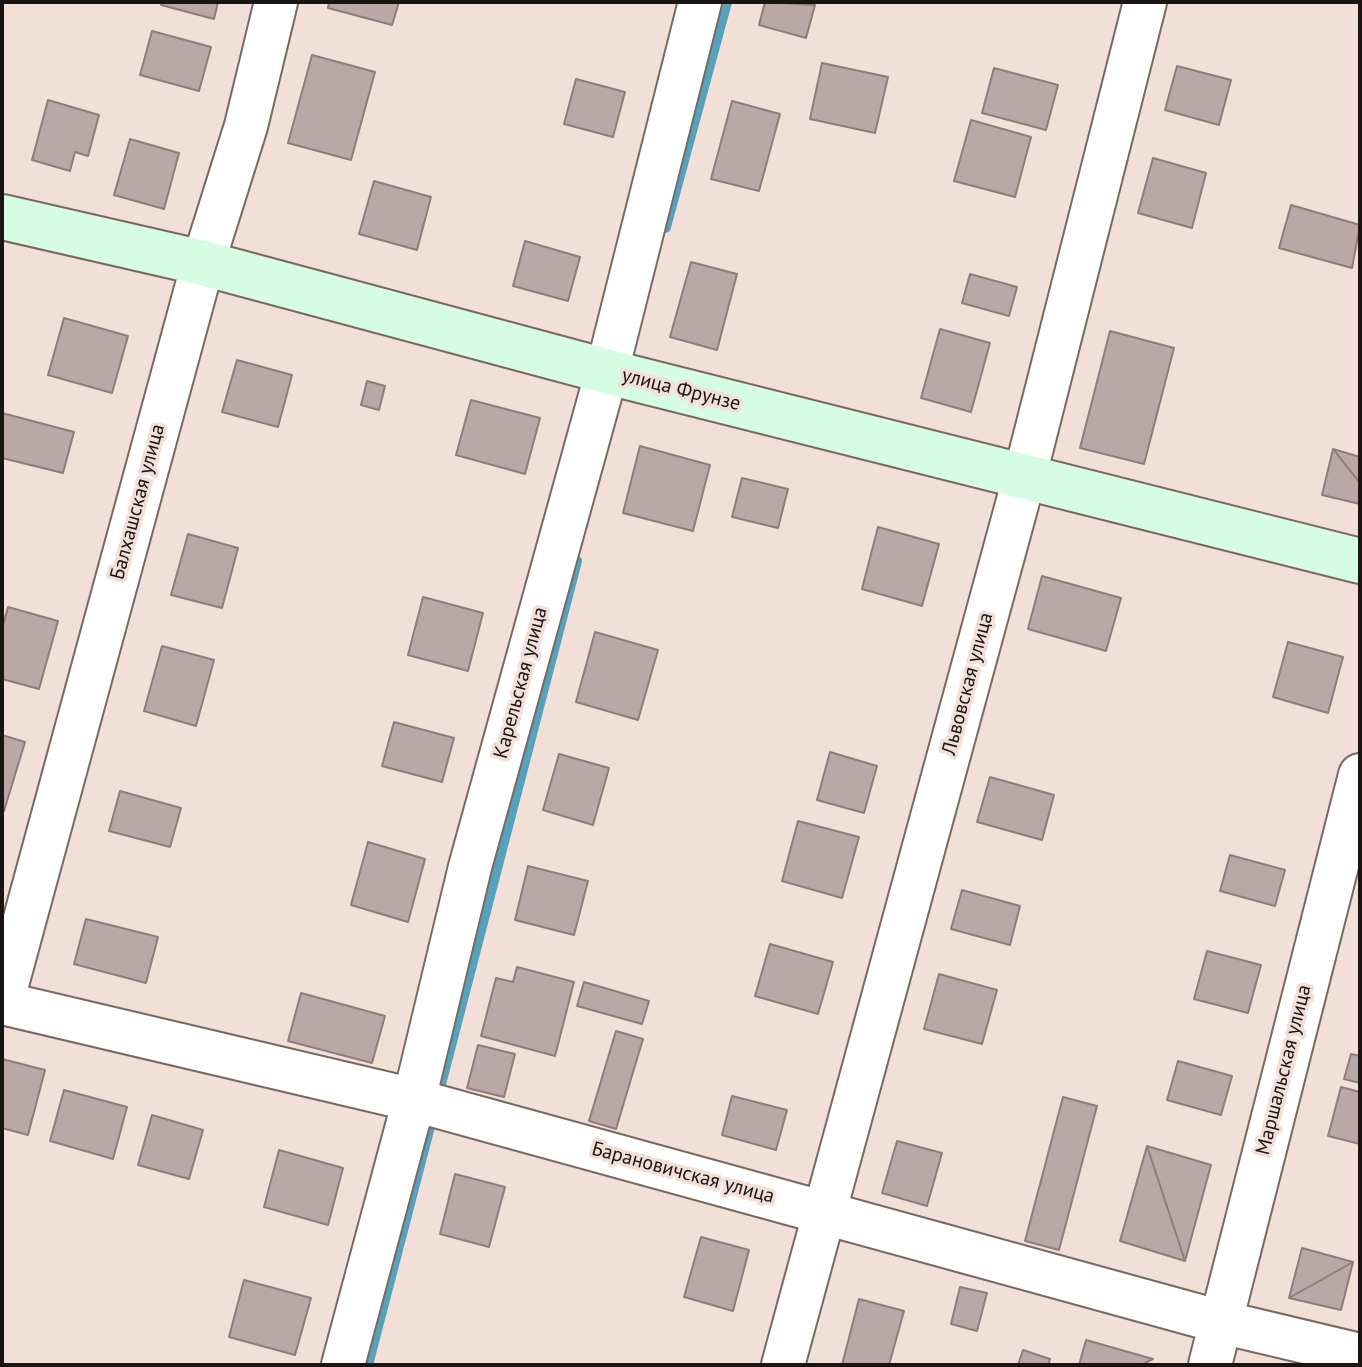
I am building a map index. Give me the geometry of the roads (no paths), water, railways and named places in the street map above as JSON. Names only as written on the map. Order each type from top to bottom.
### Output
[{"type":"street","name":"Балхашская улица","points":[[2,1003],[203,263],[246,126],[276,2]]},
{"type":"street","name":"Карельская улица","points":[[343,1365],[414,1100],[470,867],[607,371],[700,2]]},
{"type":"street","name":"Львовская улица","points":[[783,1365],[1025,475],[1145,2]]},
{"type":"street","name":"улица Фрунзе","points":[[2,217],[203,263],[607,371],[1360,561]]},
{"type":"street","name":"Маршальская улица","points":[[1210,1365],[1360,775]]},
{"type":"street","name":"Барановичская улица","points":[[2,1003],[414,1100],[1221,1322],[1360,1355]]},
{"type":"waterway","points":[[665,227],[726,2]]},
{"type":"waterway","points":[[367,1365],[576,561]]}]
